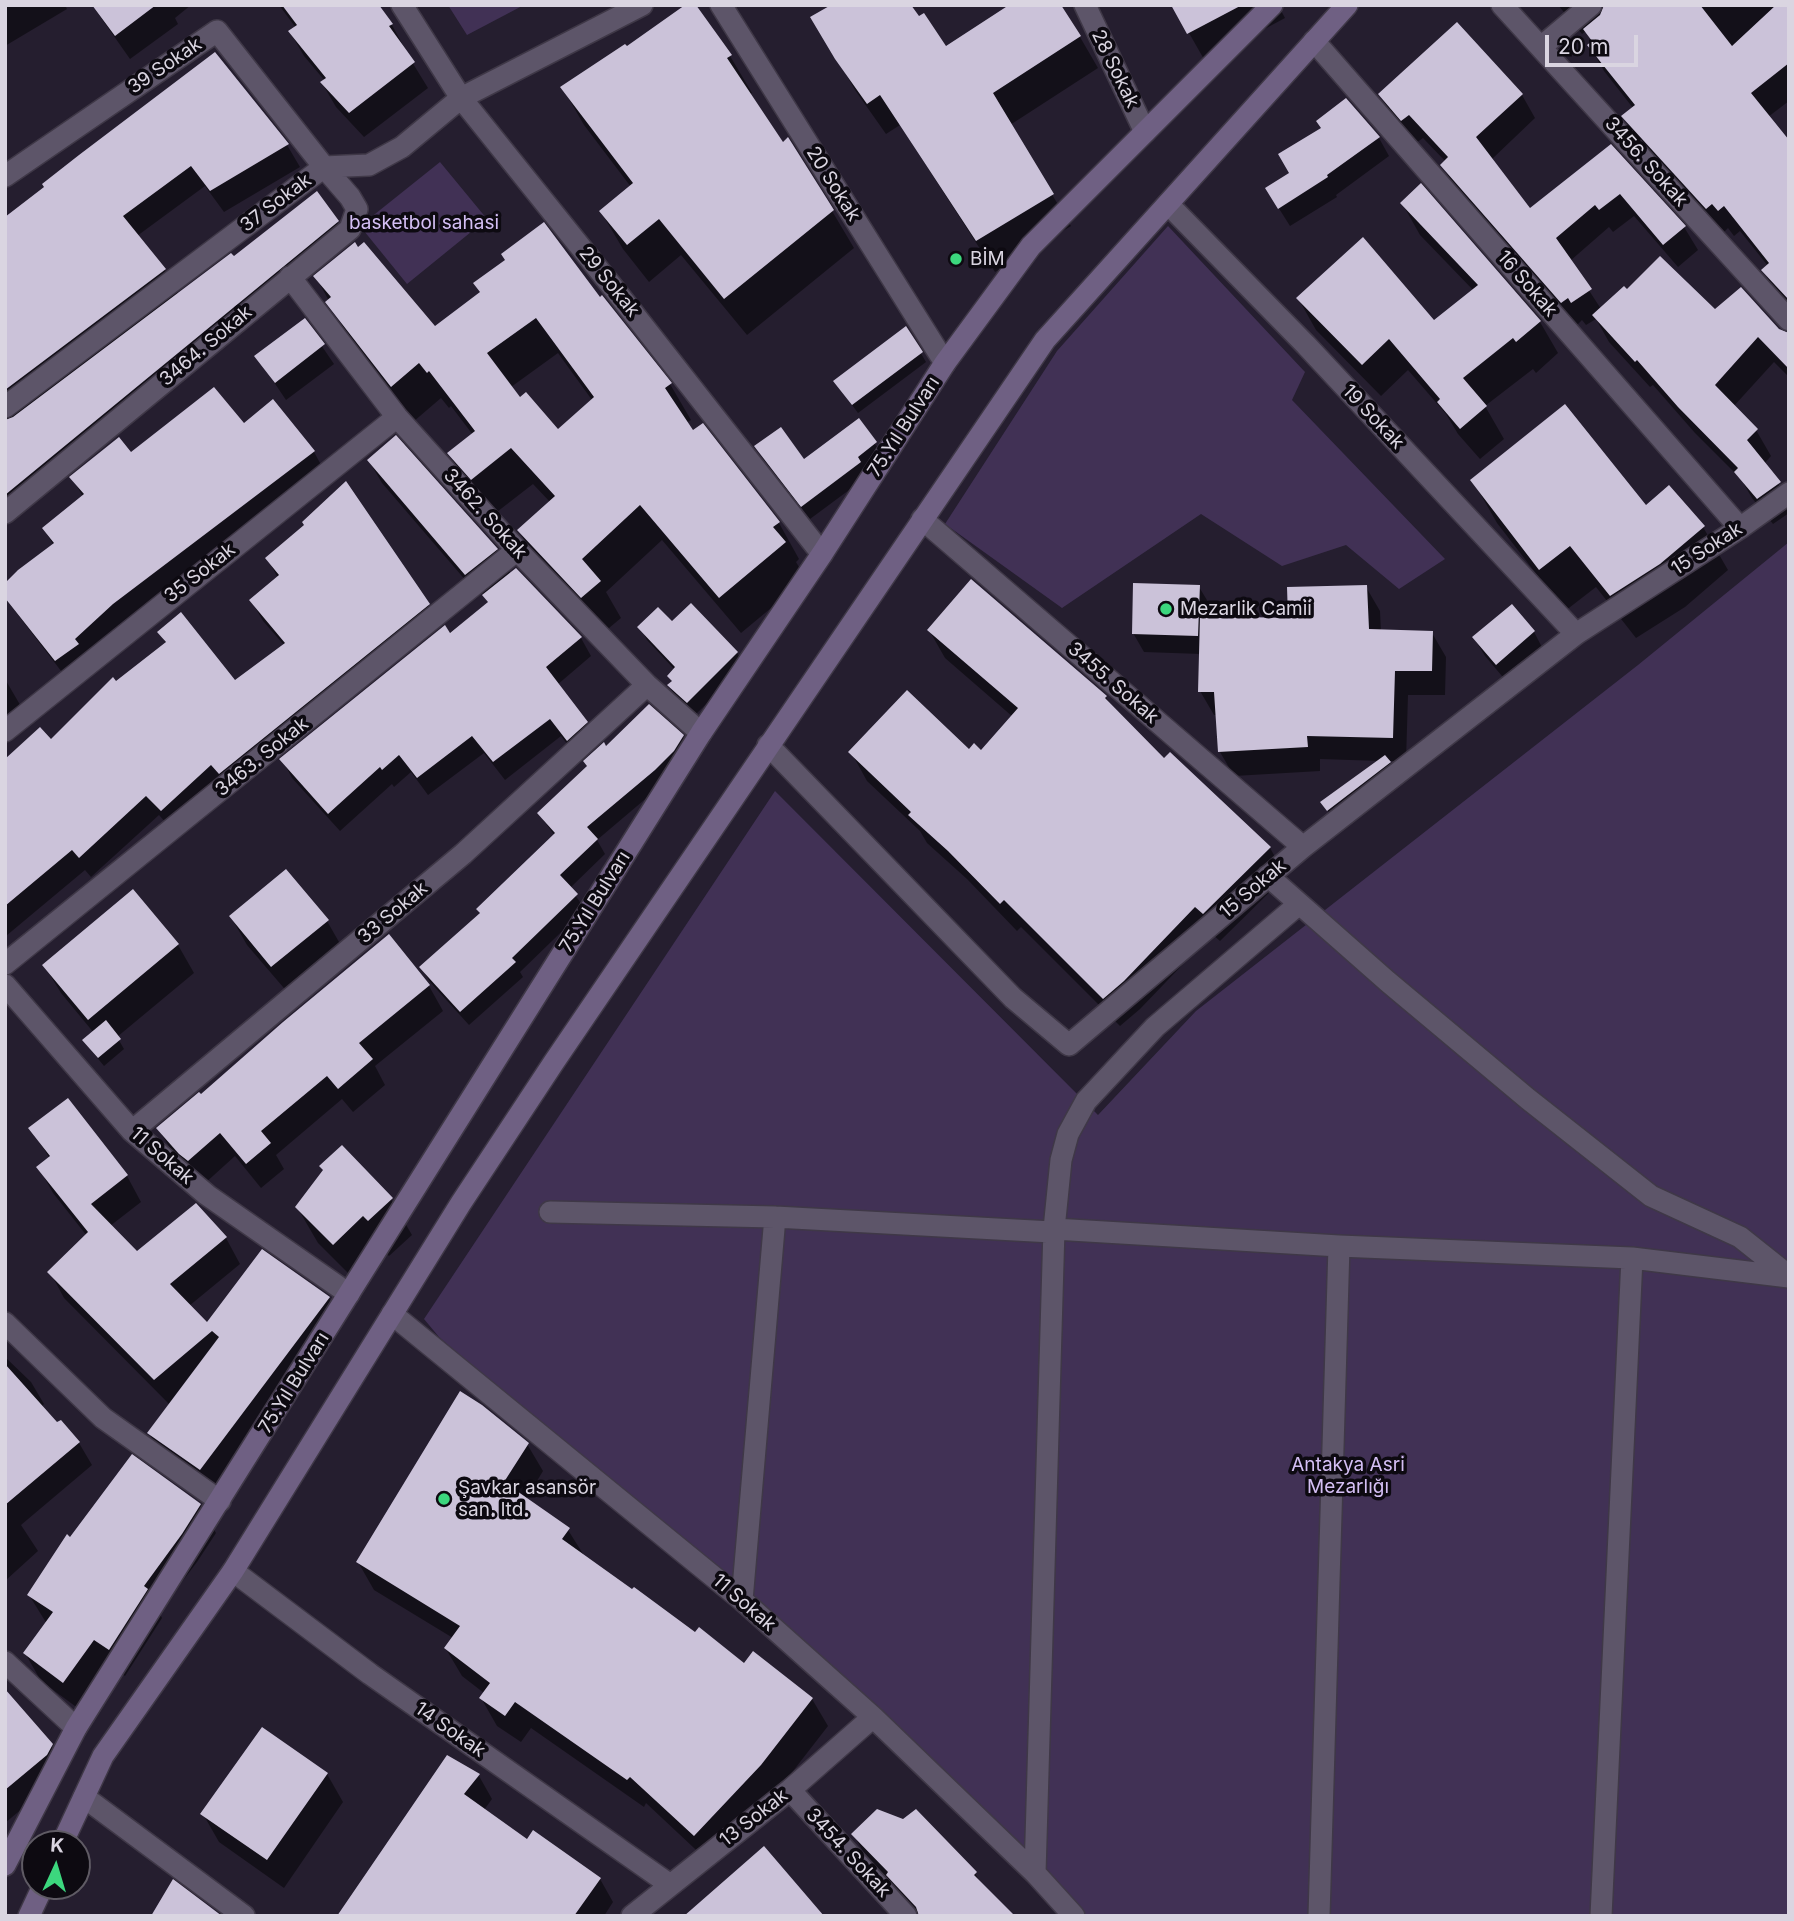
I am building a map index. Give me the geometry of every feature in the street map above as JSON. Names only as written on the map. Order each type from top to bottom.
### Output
[{"type":"main road","name":"75.Yıl Bulvarı","points":[[5,1865],[76,1728],[701,733],[822,554],[945,363],[1031,246],[1272,5]]},
{"type":"main road","points":[[69,1830],[103,1756],[233,1571],[461,1203],[768,745],[1045,340],[1347,5]]},
{"type":"main road","points":[[29,1916],[36,1900]]},
{"type":"street","name":"29 Sokak","points":[[402,5],[461,97],[822,554]]},
{"type":"street","name":"37 Sokak","points":[[5,407],[324,167],[369,165],[402,147],[461,97],[642,5]]},
{"type":"street","name":"20 Sokak","points":[[721,5],[945,363]]},
{"type":"street","name":"28 Sokak","points":[[1085,5],[1146,132]]},
{"type":"street","name":"3456. Sokak","points":[[1502,5],[1789,320]]},
{"type":"street","points":[[1541,47],[1591,5]]},
{"type":"street","name":"39 Sokak","points":[[5,176],[217,31],[324,167]]},
{"type":"street","name":"16 Sokak","points":[[1314,41],[1740,528]]},
{"type":"street","name":"3464. Sokak","points":[[5,513],[350,229],[357,209],[324,167]]},
{"type":"street","name":"19 Sokak","points":[[1168,204],[1306,345],[1576,634]]},
{"type":"street","name":"3462. Sokak","points":[[290,277],[397,417],[517,550],[647,685],[701,733]]},
{"type":"street","name":"35 Sokak","points":[[5,731],[397,417]]},
{"type":"street","name":"15 Sokak","points":[[768,745],[1013,998],[1069,1045],[1303,847],[1576,634],[1740,528],[1789,493]]},
{"type":"street","name":"3455. Sokak","points":[[922,519],[1303,847]]},
{"type":"street","name":"3463. Sokak","points":[[5,964],[517,550]]},
{"type":"street","name":"33 Sokak","points":[[132,1131],[463,854],[647,685]]},
{"type":"street","points":[[1268,876],[1387,981],[1528,1099],[1651,1196],[1740,1237],[1789,1276]]},
{"type":"street","points":[[1035,1873],[1054,1229],[1061,1160],[1068,1134],[1087,1101],[1155,1027],[1299,904]]},
{"type":"street","name":"11 Sokak","points":[[5,985],[132,1131],[207,1195],[349,1294]]},
{"type":"street","points":[[550,1212],[775,1217],[1052,1232],[1054,1229],[1339,1247],[1632,1258],[1789,1276]]},
{"type":"street","points":[[742,1600],[775,1217]]},
{"type":"street","points":[[1319,1916],[1339,1247]]},
{"type":"street","points":[[1601,1916],[1632,1258]]},
{"type":"street","name":"11 Sokak","points":[[392,1314],[742,1600],[873,1717],[1035,1873],[1074,1916]]},
{"type":"street","points":[[5,1323],[103,1418],[220,1501]]},
{"type":"street","name":"14 Sokak","points":[[233,1571],[370,1674],[669,1884]]},
{"type":"street","points":[[5,1662],[76,1728]]},
{"type":"street","name":"13 Sokak","points":[[632,1916],[790,1790],[873,1717]]},
{"type":"street","name":"3454. Sokak","points":[[790,1790],[894,1912]]},
{"type":"street","points":[[84,1797],[244,1916]]},
{"type":"green space","points":[[448,5],[524,5],[467,35]]},
{"type":"green space","name":"basketbol sahasi","points":[[440,162],[487,219],[407,284],[360,226]]},
{"type":"green space","points":[[1168,226],[1305,372],[1292,400],[1445,559],[1399,589],[1346,545],[1282,566],[1201,514],[1062,608],[945,524],[1057,351]]},
{"type":"green space","name":"Antakya Asri Mezarlığı","points":[[1789,542],[1789,1916],[1074,1916],[742,1600],[439,1337],[424,1319],[775,791],[1098,1115],[1196,1011],[1638,665]]},
{"type":"building","points":[[92,5],[156,5],[115,36]]},
{"type":"building","points":[[282,5],[379,5],[393,24],[389,26],[415,62],[349,113],[320,82],[326,78],[288,31],[297,25]]},
{"type":"building","points":[[685,5],[696,5],[732,55],[727,58],[783,142],[788,137],[834,210],[724,299],[659,219],[627,245],[599,211],[633,183],[560,87],[625,44],[627,46]]},
{"type":"building","points":[[831,5],[911,5],[919,16],[924,13],[946,46],[1009,5],[1061,5],[1081,36],[993,93],[1054,194],[976,241],[880,95],[867,104],[835,59],[810,17]]},
{"type":"building","points":[[1171,5],[1242,5],[1187,34]]},
{"type":"building","points":[[1604,5],[1700,5],[1732,46],[1776,5],[1789,5],[1789,63],[1751,93],[1789,140],[1789,300],[1761,270],[1769,263],[1724,206],[1718,211],[1712,204],[1706,209],[1621,116],[1635,105],[1587,45],[1592,41],[1583,29],[1600,15]]},
{"type":"building","points":[[1457,22],[1523,94],[1476,137],[1530,208],[1611,144],[1686,226],[1663,245],[1620,194],[1599,210],[1595,205],[1556,238],[1592,289],[1571,303],[1568,298],[1561,303],[1440,165],[1448,157],[1409,115],[1401,121],[1378,94]]},
{"type":"building","points":[[215,52],[289,144],[210,191],[191,166],[123,216],[166,269],[5,390],[5,217],[44,187],[42,184]]},
{"type":"building","points":[[1346,98],[1380,137],[1327,175],[1328,177],[1278,209],[1265,188],[1289,173],[1278,154],[1321,128],[1316,121]]},
{"type":"building","points":[[1421,183],[1541,321],[1516,342],[1513,338],[1463,378],[1487,406],[1460,429],[1437,402],[1440,399],[1389,339],[1362,365],[1296,298],[1363,237],[1434,320],[1478,285],[1400,203]]},
{"type":"building","points":[[317,191],[339,221],[5,495],[5,420],[13,417],[231,253],[234,256]]},
{"type":"building","points":[[544,222],[600,297],[602,295],[672,383],[665,388],[693,430],[703,423],[780,522],[773,527],[786,542],[719,598],[640,505],[582,559],[601,581],[581,598],[517,530],[555,496],[511,448],[471,480],[447,453],[475,431],[429,371],[427,373],[419,363],[391,387],[325,302],[331,297],[313,276],[355,242],[358,247],[364,242],[435,326],[480,292],[473,283],[505,260],[501,254]],"holes":[[[536,318],[594,397],[558,429],[526,392],[520,397],[487,353]]]},
{"type":"building","points":[[1660,256],[1715,309],[1741,287],[1779,329],[1789,333],[1789,369],[1758,337],[1715,385],[1758,429],[1747,440],[1781,482],[1757,499],[1734,472],[1738,468],[1592,315],[1624,286],[1627,289]]},
{"type":"building","points":[[305,318],[325,344],[275,383],[254,356]]},
{"type":"building","points":[[906,326],[923,352],[852,405],[833,381]]},
{"type":"building","points":[[214,387],[244,423],[273,399],[315,451],[113,604],[75,639],[79,644],[55,661],[5,598],[5,583],[54,543],[42,528],[84,494],[69,477],[119,437],[131,452]]},
{"type":"building","points":[[1565,404],[1646,505],[1669,485],[1705,526],[1660,564],[1610,596],[1570,546],[1539,570],[1470,480]]},
{"type":"building","points":[[859,418],[877,442],[858,457],[861,462],[801,507],[754,446],[781,427],[804,459]]},
{"type":"building","points":[[396,435],[498,549],[465,575],[367,460]]},
{"type":"building","points":[[346,481],[430,604],[219,774],[211,765],[161,811],[146,796],[79,858],[72,850],[5,906],[5,759],[40,727],[51,739],[113,677],[116,681],[166,642],[157,632],[181,612],[235,680],[285,643],[249,600],[279,575],[265,558],[304,525],[302,522]]},
{"type":"building","points":[[516,568],[582,637],[546,667],[588,722],[567,741],[550,719],[493,762],[472,736],[417,778],[399,755],[382,770],[380,767],[328,814],[279,759],[445,625],[450,633],[488,602],[482,595]]},
{"type":"building","points":[[971,579],[1107,696],[1105,698],[1164,758],[1170,752],[1271,847],[1203,914],[1195,907],[1124,981],[1103,999],[1004,900],[1000,904],[908,815],[911,812],[848,752],[907,690],[969,749],[974,743],[981,750],[1018,708],[927,630]]},
{"type":"building","name":"Mezarlik Camii","points":[[1133,583],[1200,585],[1198,636],[1132,634]]},
{"type":"building","points":[[1367,585],[1369,629],[1433,631],[1432,671],[1395,671],[1393,738],[1307,736],[1308,747],[1218,752],[1214,692],[1198,692],[1200,616],[1288,618],[1287,587]]},
{"type":"building","points":[[691,603],[738,652],[687,703],[667,685],[672,681],[667,676],[675,667],[637,627],[658,607],[672,621]]},
{"type":"building","points":[[1512,604],[1535,631],[1496,665],[1472,637]]},
{"type":"building","points":[[649,704],[684,735],[674,751],[655,770],[587,827],[598,839],[560,875],[578,894],[512,958],[516,962],[460,1012],[419,967],[480,913],[476,909],[555,833],[537,813],[587,766],[583,761],[604,742],[606,746]]},
{"type":"building","points":[[1385,755],[1391,762],[1327,811],[1320,802]]},
{"type":"building","points":[[286,869],[329,920],[271,967],[229,916]]},
{"type":"building","points":[[133,889],[179,944],[88,1020],[42,965]]},
{"type":"building","points":[[389,934],[430,985],[359,1043],[373,1059],[338,1089],[327,1076],[261,1131],[271,1143],[246,1164],[220,1133],[188,1161],[179,1154],[156,1128],[199,1092],[201,1094]]},
{"type":"building","points":[[106,1020],[121,1039],[98,1058],[82,1040]]},
{"type":"building","points":[[68,1098],[128,1175],[91,1204],[137,1251],[196,1203],[227,1237],[170,1284],[207,1322],[262,1249],[330,1297],[200,1470],[147,1433],[219,1337],[212,1331],[154,1380],[47,1272],[88,1232],[36,1167],[50,1156],[28,1128]]},
{"type":"building","points":[[342,1145],[393,1198],[368,1221],[363,1216],[333,1245],[295,1207],[323,1170],[319,1166]]},
{"type":"building","points":[[5,1364],[57,1422],[61,1420],[80,1442],[5,1505]]},
{"type":"building","points":[[460,1391],[529,1443],[504,1482],[570,1528],[562,1539],[695,1632],[699,1627],[744,1663],[753,1651],[813,1698],[761,1765],[694,1836],[630,1777],[627,1780],[515,1702],[505,1716],[479,1698],[490,1683],[444,1648],[460,1626],[356,1562]]},
{"type":"building","points":[[132,1454],[201,1504],[144,1586],[148,1589],[109,1650],[94,1640],[63,1683],[23,1653],[53,1612],[27,1595],[67,1534],[70,1537]]},
{"type":"building","points":[[5,1689],[53,1744],[47,1755],[5,1790]]},
{"type":"building","points":[[262,1727],[328,1773],[267,1860],[200,1814]]},
{"type":"building","points":[[447,1755],[480,1774],[464,1794],[527,1839],[533,1830],[601,1878],[574,1916],[337,1916]]},
{"type":"building","points":[[877,1809],[903,1819],[916,1809],[977,1872],[974,1875],[1015,1916],[919,1916],[916,1907],[886,1875],[888,1872],[851,1834]]},
{"type":"building","points":[[764,1846],[824,1916],[684,1916]]},
{"type":"building","points":[[173,1879],[222,1916],[151,1916]]},
{"type":"place","name":"BİM","points":[[956,259]]},
{"type":"place","name":"Mezarlik Camii","points":[[1166,609]]},
{"type":"place","name":"Şavkar asansör san. ltd.","points":[[444,1499]]}]
